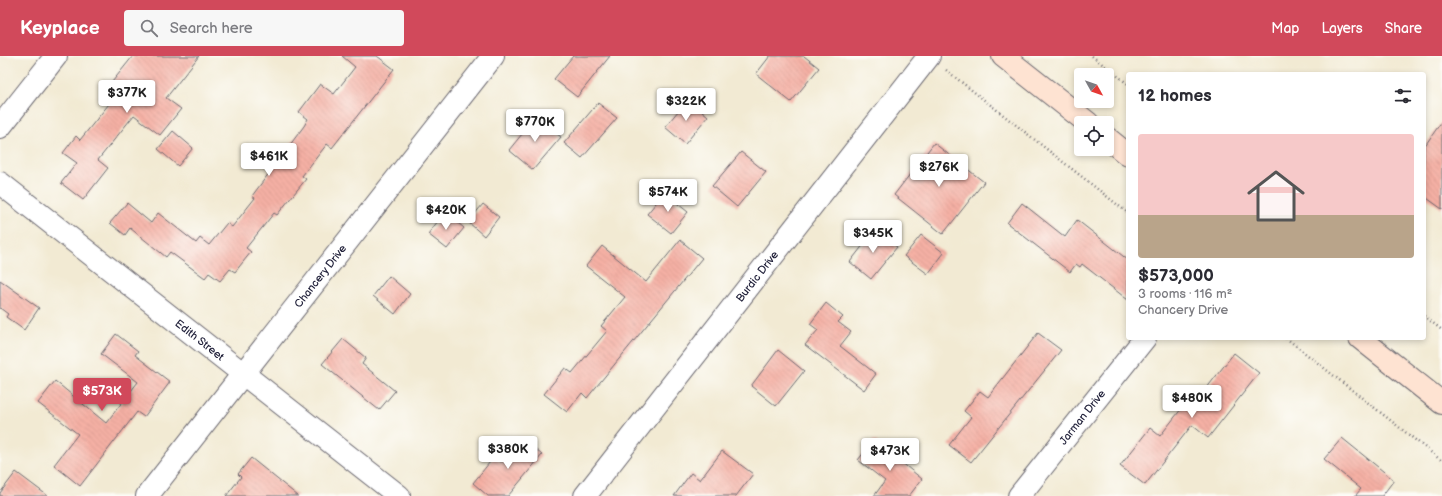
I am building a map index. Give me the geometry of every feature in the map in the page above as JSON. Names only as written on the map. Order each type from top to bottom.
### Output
[{"type":"main road","points":[[1003,56],[1079,116]]},
{"type":"main road","points":[[1114,144],[1126,153]]},
{"type":"main road","points":[[1363,340],[1442,403]]},
{"type":"street","points":[[0,127],[56,56]]},
{"type":"street","name":"Chancery Drive","points":[[147,496],[493,56]]},
{"type":"street","name":"Burdic Drive","points":[[585,496],[929,56]]},
{"type":"street","name":"Edith Street","points":[[0,184],[244,373],[399,496]]},
{"type":"street","name":"Jarman Drive","points":[[1019,496],[1143,340]]},
{"type":"path","points":[[1092,56],[1126,82]]},
{"type":"path","points":[[948,72],[1126,211]]},
{"type":"path","points":[[1426,318],[1442,330]]},
{"type":"path","points":[[1289,340],[1442,462]]},
{"type":"building","points":[[133,56],[199,56],[166,98],[181,109],[160,135],[134,115],[98,160],[108,168],[83,200],[61,183],[77,163],[63,153],[76,136],[80,140],[113,99],[104,92]]},
{"type":"building","points":[[342,56],[377,56],[394,69],[332,148],[327,144],[302,176],[306,179],[277,215],[274,213],[246,248],[251,252],[235,272],[230,269],[220,281],[209,273],[205,278],[170,252],[166,257],[130,228],[125,235],[110,223],[127,203],[151,223],[158,213],[196,243],[200,238],[209,245],[227,223],[232,227],[255,198],[252,196],[308,119],[299,112],[320,84],[334,94],[355,67]]},
{"type":"building","points":[[573,56],[610,56],[577,97],[554,79]]},
{"type":"building","points":[[770,56],[804,56],[819,68],[791,102],[756,74]]},
{"type":"building","points":[[688,99],[708,116],[685,144],[665,127]]},
{"type":"building","points":[[598,103],[617,118],[582,158],[564,143]]},
{"type":"building","points":[[536,117],[561,137],[533,170],[509,150]]},
{"type":"building","points":[[1442,121],[1442,209],[1426,197],[1426,144]]},
{"type":"building","points":[[173,131],[193,148],[178,166],[158,149]]},
{"type":"building","points":[[934,143],[984,182],[943,234],[894,195]]},
{"type":"building","points":[[741,152],[766,172],[737,207],[712,186]]},
{"type":"building","points":[[664,193],[688,212],[671,233],[647,214]]},
{"type":"building","points":[[1022,203],[1065,237],[1077,220],[1126,258],[1126,298],[1082,264],[1080,267],[1076,264],[1070,272],[1007,223]]},
{"type":"building","points":[[483,204],[499,217],[484,236],[468,222]]},
{"type":"building","points":[[445,212],[464,228],[447,249],[428,234]]},
{"type":"building","points":[[875,230],[897,247],[871,279],[850,262]]},
{"type":"building","points":[[921,235],[944,253],[928,274],[904,256]]},
{"type":"building","points":[[680,240],[702,258],[587,398],[582,393],[567,412],[544,394],[565,368],[572,373],[607,331],[601,326],[625,297],[586,266],[602,246],[646,282]]},
{"type":"building","points":[[389,276],[410,294],[395,314],[373,296]]},
{"type":"building","points":[[0,280],[39,308],[24,330],[6,317],[8,314],[0,308]]},
{"type":"building","points":[[826,303],[843,317],[838,322],[851,332],[840,346],[876,374],[864,390],[805,345],[818,330],[810,324]]},
{"type":"building","points":[[1038,333],[1061,350],[971,462],[949,445],[971,417],[964,411],[980,391],[988,397]]},
{"type":"building","points":[[116,334],[138,351],[135,355],[170,382],[144,417],[137,412],[80,486],[54,465],[78,434],[38,403],[55,381],[106,423],[138,382],[101,354]]},
{"type":"building","points":[[343,339],[366,358],[362,364],[395,391],[379,410],[322,364]]},
{"type":"building","points":[[778,350],[804,371],[776,406],[751,386]]},
{"type":"building","points":[[1234,353],[1259,373],[1208,438],[1192,425],[1145,485],[1120,466],[1150,428],[1160,436],[1193,394],[1199,398]]},
{"type":"building","points":[[521,437],[542,455],[508,496],[488,496],[473,483],[494,457],[501,462]]},
{"type":"building","points":[[1342,438],[1394,480],[1382,496],[1355,496],[1361,489],[1324,459]]},
{"type":"building","points":[[874,440],[922,479],[909,496],[874,496],[885,481],[858,460]]},
{"type":"building","points":[[722,451],[753,474],[736,496],[674,496],[691,473],[700,480]]},
{"type":"building","points":[[251,458],[298,496],[226,496],[241,477],[238,474]]},
{"type":"building","points":[[16,472],[48,496],[0,496],[0,493]]}]
